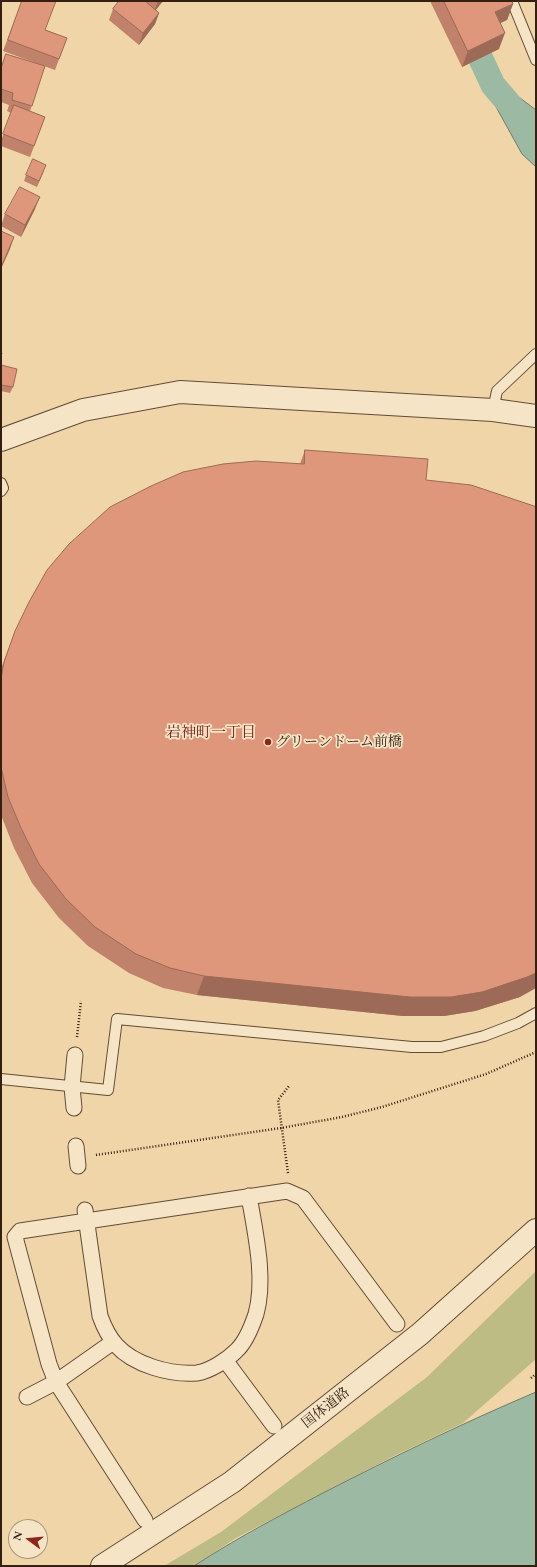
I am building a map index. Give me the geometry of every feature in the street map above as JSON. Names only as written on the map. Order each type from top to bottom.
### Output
[{"type":"street","points":[[1,440],[83,410],[180,392],[493,410],[536,416]]},
{"type":"street","points":[[74,1056],[72,1088],[74,1108]]},
{"type":"street","points":[[145,1520],[56,1382],[49,1364],[15,1237],[20,1231],[86,1216],[287,1191],[303,1198],[398,1324]]},
{"type":"street","points":[[86,1216],[100,1316],[106,1331],[113,1342],[133,1358],[157,1369],[198,1373],[216,1366],[237,1351],[246,1338],[256,1313],[260,1291],[258,1251],[249,1196]]},
{"type":"street","name":"国体道路","points":[[102,1566],[232,1482],[420,1334],[536,1230]]},
{"type":"street","points":[[27,1397],[56,1382],[113,1342]]},
{"type":"street","points":[[225,1360],[274,1426]]},
{"type":"lane","points":[[512,1],[536,60]]},
{"type":"lane","points":[[493,410],[497,391],[536,354]]},
{"type":"lane","points":[[1,483],[3,488],[1,491]]},
{"type":"lane","points":[[1,1079],[72,1088],[108,1090],[117,1019],[412,1047],[442,1047],[518,1023],[536,1013]]},
{"type":"path","points":[[74,1056],[81,1001]]},
{"type":"path","points":[[77,1156],[281,1128],[342,1117],[382,1107],[486,1074],[536,1052]]},
{"type":"path","points":[[288,1174],[278,1100],[289,1086]]},
{"type":"path","points":[[531,1378],[536,1374]]},
{"type":"shaded area","points":[[499,82],[536,110],[536,167],[522,154],[485,87]]},
{"type":"shaded area","points":[[536,1271],[536,1359],[463,1423],[394,1456],[236,1538],[194,1566],[164,1566],[221,1532],[427,1377]]},
{"type":"shaded area","points":[[536,1392],[536,1566],[194,1566],[257,1528],[402,1453]]},
{"type":"building","points":[[22,1],[56,1],[45,30],[67,38],[59,59],[8,40]]},
{"type":"building","points":[[119,1],[145,1],[159,13],[143,33],[113,9]]},
{"type":"building","points":[[444,1],[512,1],[513,4],[495,12],[505,33],[468,51]]},
{"type":"building","points":[[6,54],[45,66],[32,106],[12,100],[13,93],[1,89],[1,69]]},
{"type":"building","points":[[14,105],[45,117],[34,146],[3,134]]},
{"type":"building","points":[[33,159],[46,165],[39,181],[26,175]]},
{"type":"building","points":[[20,187],[40,197],[25,225],[5,214]]},
{"type":"building","points":[[1,231],[14,237],[1,267]]},
{"type":"building","points":[[1,365],[17,369],[13,387],[1,385]]},
{"type":"building","name":"グリーンドーム前橋","points":[[305,450],[428,459],[426,480],[471,485],[536,507],[536,973],[527,977],[482,992],[451,997],[410,997],[204,976],[170,968],[136,954],[95,927],[66,899],[39,864],[21,828],[8,797],[1,767],[1,679],[4,662],[15,631],[47,570],[69,544],[110,507],[151,486],[183,472],[223,464],[256,461],[304,464]]},
{"type":"waterway","points":[[454,1],[493,85],[536,135]]},
{"type":"place","name":"グリーンドーム前橋","points":[[268,742]]},
{"type":"district","name":"岩神町一丁目","points":[[211,733]]}]
